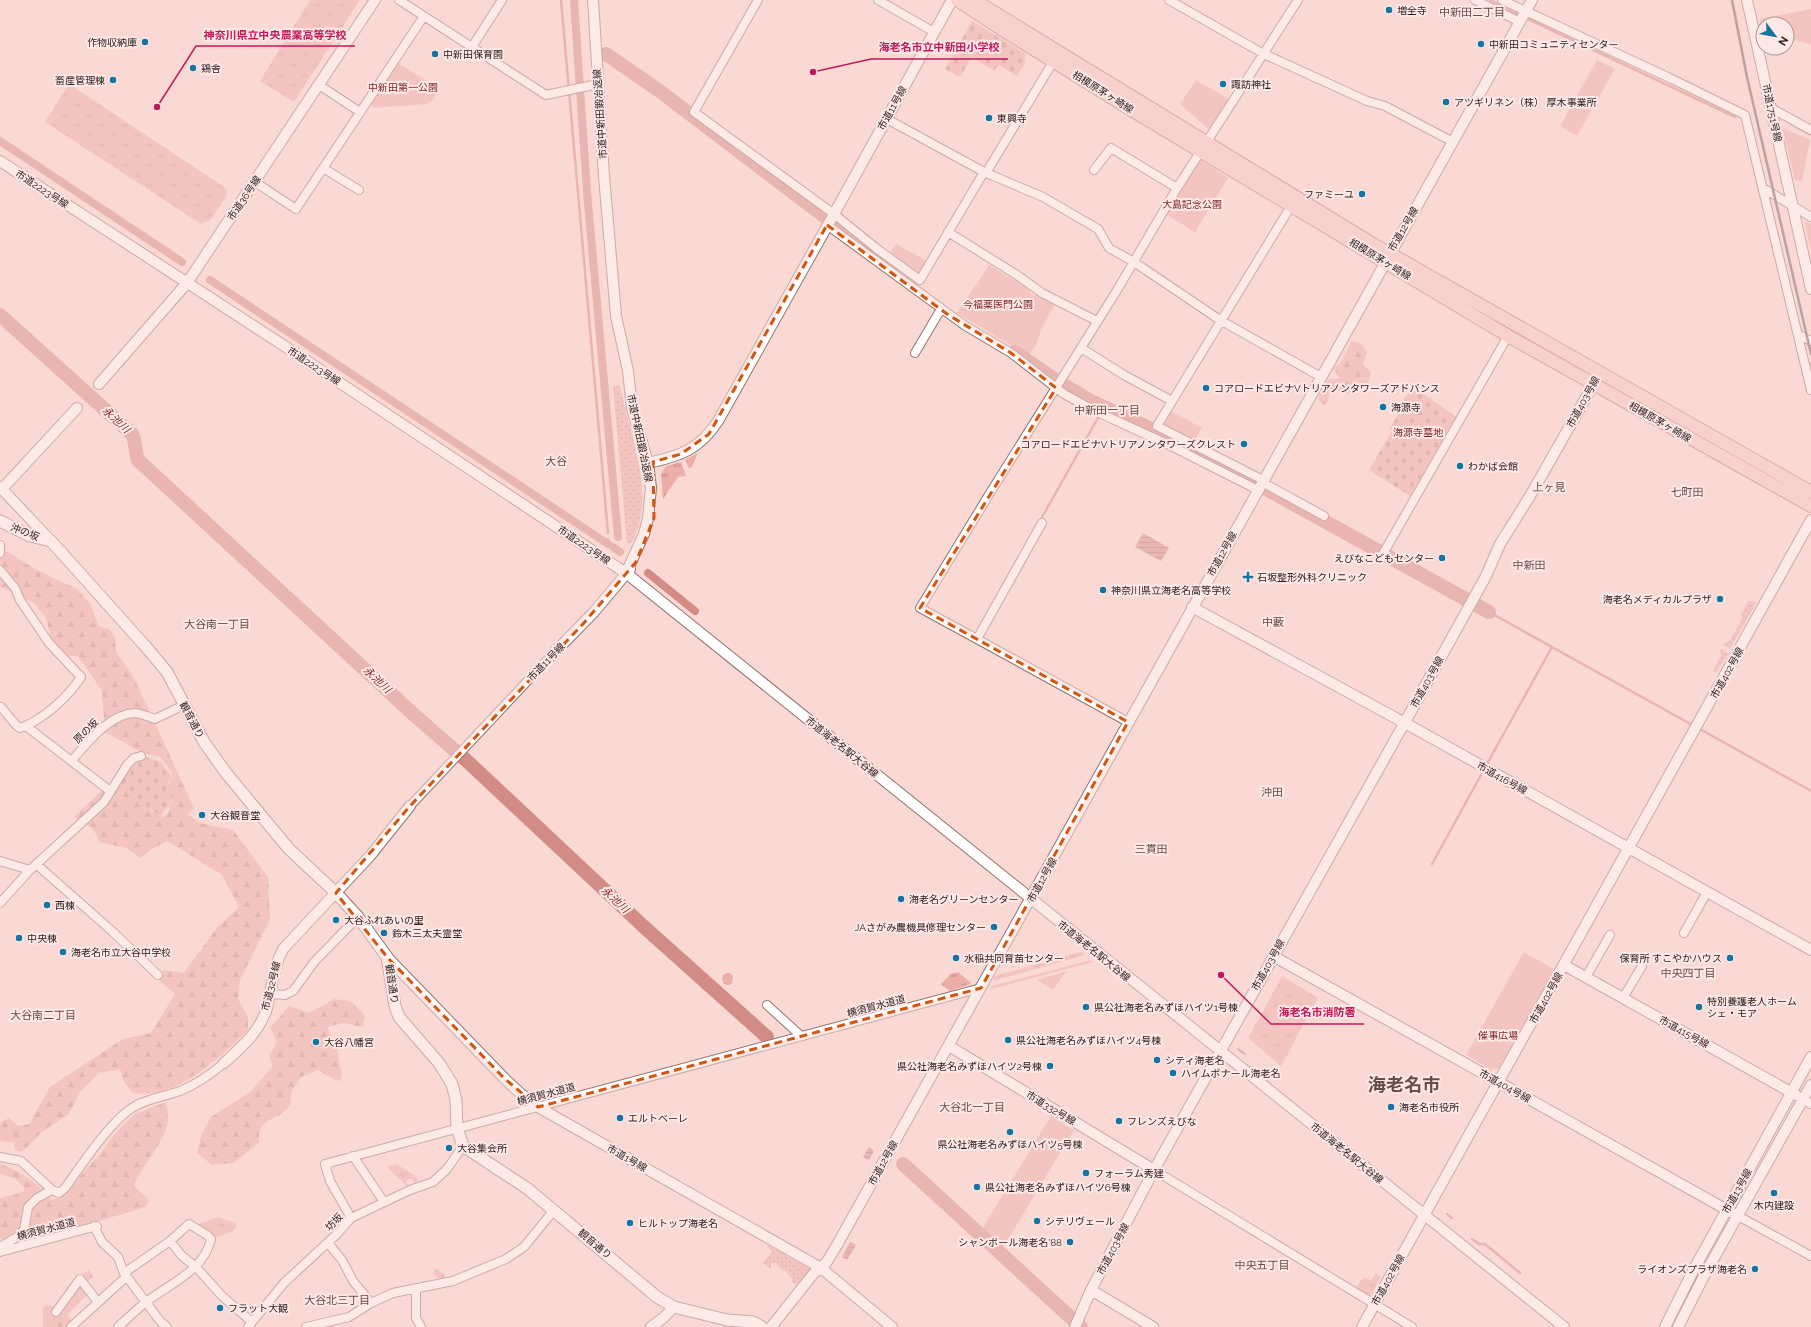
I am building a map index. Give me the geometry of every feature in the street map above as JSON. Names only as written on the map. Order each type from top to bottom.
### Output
[{"type":"main road","name":"相模原茅ヶ崎線","points":[[957,0],[1053,62],[1203,147],[1387,258],[1508,336],[1811,506]]},
{"type":"main road","name":"相模原茅ヶ崎線","points":[[974,0],[1203,147],[1291,206],[1600,373],[1811,492]]},
{"type":"main road","name":"沖の坂","points":[[0,521],[30,536],[51,541]]},
{"type":"main road","name":"観音通り","points":[[51,541],[167,672],[204,742],[226,773],[290,849],[336,893],[358,917],[387,956],[397,1013],[407,1028],[439,1063],[449,1077],[455,1095],[457,1128],[463,1146],[471,1153],[516,1179],[657,1296],[674,1307],[742,1324],[753,1322],[762,1327]]},
{"type":"street","name":"市道36号線","points":[[99,384],[187,283],[375,0]]},
{"type":"street","points":[[399,0],[546,95],[598,84]]},
{"type":"street","points":[[472,47],[502,0]]},
{"type":"street","name":"市道中新田鍛冶返線","points":[[593,0],[604,176],[616,316],[655,487],[654,518],[644,549],[636,562],[626,573]]},
{"type":"street","points":[[758,0],[694,112],[941,309],[1058,384],[1069,397],[1095,411],[1261,485],[1324,516]]},
{"type":"street","points":[[878,0],[934,32]]},
{"type":"street","name":"市道11号線","points":[[650,462],[681,454],[694,448],[709,434],[718,421],[952,0]]},
{"type":"street","points":[[1169,0],[1264,54],[1367,101],[1386,106],[1453,142]]},
{"type":"street","points":[[1128,722],[920,608],[1134,262],[1203,147],[1298,0]]},
{"type":"street","points":[[1475,0],[1523,17],[1672,79],[1745,115],[1811,390]]},
{"type":"street","points":[[1502,0],[1523,17]]},
{"type":"street","name":"市道12号線","points":[[771,1327],[814,1273],[826,1263],[837,1245],[1031,899],[1320,377],[1532,0]]},
{"type":"street","name":"市道1751号線","points":[[1747,0],[1811,289]]},
{"type":"street","points":[[255,182],[296,209],[424,16]]},
{"type":"street","points":[[830,220],[876,248],[920,280],[1053,62]]},
{"type":"street","points":[[319,85],[360,112]]},
{"type":"street","points":[[1771,108],[1811,130]]},
{"type":"street","points":[[887,119],[985,172],[1043,197],[1098,229],[1109,248],[1134,262],[1220,320],[1320,377]]},
{"type":"street","points":[[1094,170],[1110,148],[1178,188]]},
{"type":"street","name":"市道2223号線","points":[[0,161],[626,573]]},
{"type":"street","points":[[324,168],[359,190]]},
{"type":"street","points":[[1763,188],[1811,217]]},
{"type":"street","points":[[1261,485],[1157,426],[1220,320],[1291,206]]},
{"type":"street","points":[[948,232],[1017,275],[1042,293],[1097,321]]},
{"type":"street","points":[[915,353],[925,343],[941,309]]},
{"type":"street","points":[[1798,335],[1811,341]]},
{"type":"street","points":[[1382,556],[1508,336]]},
{"type":"street","points":[[1081,348],[1172,401]]},
{"type":"street","name":"市道403号線","points":[[1077,1323],[1091,1290],[1154,1170],[1471,603],[1500,544],[1530,496],[1600,373]]},
{"type":"street","points":[[51,541],[1,488],[77,408]]},
{"type":"street","name":"市道402号線","points":[[1362,1327],[1811,520]]},
{"type":"street","points":[[977,639],[1042,523]]},
{"type":"street","points":[[0,545],[0,553]]},
{"type":"street","points":[[0,570],[15,588],[20,600],[49,643],[81,677],[68,695],[26,726],[20,728],[16,725],[1,707]]},
{"type":"street","name":"市道11号線","points":[[336,893],[380,845],[410,806],[594,612],[626,573]]},
{"type":"street","name":"市道海老名駅大谷線","points":[[626,573],[1564,1327]]},
{"type":"street","name":"市道416号線","points":[[1192,607],[1404,723],[1811,950]]},
{"type":"street","name":"原の坂","points":[[72,760],[104,727],[114,719],[134,713],[155,719],[184,705]]},
{"type":"street","points":[[26,726],[72,760],[110,791]]},
{"type":"street","points":[[0,903],[33,867],[104,802],[127,764],[134,758],[141,756]]},
{"type":"street","points":[[0,861],[33,867],[113,932],[158,976]]},
{"type":"street","points":[[1684,933],[1707,892]]},
{"type":"street","name":"市道32号線","points":[[224,1063],[257,1029],[264,1016],[275,967],[283,949],[336,893]]},
{"type":"street","points":[[270,994],[285,995],[293,990],[316,961],[358,917]]},
{"type":"street","points":[[1586,977],[1610,935]]},
{"type":"street","name":"市道1号線","points":[[387,956],[504,1078],[538,1107],[821,1268],[892,1327]]},
{"type":"street","name":"市道404号線","points":[[1273,956],[1738,1216]]},
{"type":"street","name":"市道415号線","points":[[1564,965],[1807,1101]]},
{"type":"street","points":[[1623,998],[1642,966]]},
{"type":"street","name":"横須賀水道道","points":[[351,1218],[330,1181],[325,1164],[981,988]]},
{"type":"street","points":[[768,1006],[801,1036]]},
{"type":"street","name":"市道332号線","points":[[949,1046],[1154,1170]]},
{"type":"street","name":"市道13号線","points":[[1665,1327],[1694,1269],[1811,1057]]},
{"type":"street","points":[[0,1157],[21,1162],[52,1190],[59,1193],[65,1188],[112,1126],[128,1111],[143,1103],[180,1091],[202,1081],[224,1063]]},
{"type":"street","name":"市道13号線","points":[[1678,1327],[1738,1216],[1807,1101],[1811,1085]]},
{"type":"street","name":"坊坂","points":[[250,1324],[284,1283],[328,1242],[351,1218],[410,1190],[433,1182],[447,1169],[463,1146]]},
{"type":"street","points":[[352,1156],[384,1202]]},
{"type":"street","points":[[1154,1170],[1412,1327]]},
{"type":"street","points":[[0,1247],[17,1237],[24,1230],[28,1207],[38,1198],[52,1190]]},
{"type":"street","points":[[306,1327],[349,1317],[370,1303],[393,1293],[453,1281],[506,1259],[524,1247],[554,1210]]},
{"type":"street","points":[[1738,1216],[1811,1256]]},
{"type":"street","points":[[71,1327],[125,1275],[170,1241],[189,1224],[211,1239],[210,1245],[196,1267],[145,1303],[118,1327]]},
{"type":"street","name":"横須賀水道道","points":[[0,1252],[96,1226],[102,1242],[118,1257],[125,1275]]},
{"type":"street","points":[[170,1241],[182,1256],[196,1267],[250,1324]]},
{"type":"street","points":[[328,1242],[342,1260],[353,1281],[370,1303]]},
{"type":"street","points":[[125,1275],[145,1303],[167,1327]]},
{"type":"street","points":[[56,1312],[80,1279],[98,1302]]},
{"type":"street","points":[[416,1288],[416,1318],[421,1327]]},
{"type":"street","points":[[1091,1290],[1153,1327]]},
{"type":"street","points":[[650,1327],[663,1318],[674,1307]]},
{"type":"highlighted area","points":[[827,225],[947,314],[1011,353],[1056,388],[920,608],[1128,722],[981,988],[538,1107],[504,1078],[387,957],[336,893],[410,806],[583,624],[636,562],[654,518],[653,462],[681,454],[709,434]]},
{"type":"green space","points":[[310,0],[360,0],[294,102],[260,81]]},
{"type":"green space","points":[[1811,9],[1811,44],[1795,40],[1795,16],[1775,16]]},
{"type":"green space","points":[[972,21],[1026,54],[1025,63],[1017,76],[999,65],[994,71],[972,57],[960,77],[945,69]]},
{"type":"green space","points":[[1597,60],[1615,69],[1577,136],[1560,126]]},
{"type":"green space","name":"中新田第一公園","points":[[398,63],[440,89],[432,101],[427,104],[373,108],[371,103]]},
{"type":"green space","points":[[1196,80],[1230,100],[1210,130],[1180,104]]},
{"type":"green space","points":[[69,84],[227,189],[227,195],[210,220],[201,224],[45,122]]},
{"type":"green space","points":[[1782,127],[1810,140],[1802,181],[1795,180]]},
{"type":"green space","name":"大島記念公園","points":[[1200,160],[1228,178],[1195,232],[1166,214]]},
{"type":"green space","points":[[1806,222],[1811,224],[1811,251],[1805,224]]},
{"type":"green space","points":[[896,244],[927,261],[920,274],[890,253]]},
{"type":"green space","name":"今福薬医門公園","points":[[989,265],[1029,289],[1030,293],[1034,296],[1037,294],[1055,304],[1041,329],[1037,343],[1029,356],[957,313]]},
{"type":"green space","points":[[1352,341],[1361,343],[1367,352],[1363,364],[1371,373],[1368,384],[1363,387],[1349,386],[1350,392],[1348,394],[1335,390],[1329,393],[1328,401],[1324,405],[1318,400],[1319,395],[1329,379],[1340,378],[1333,369],[1341,362]]},
{"type":"green space","points":[[613,386],[620,386],[635,445],[642,485],[642,504],[639,524],[632,542],[627,544]]},
{"type":"green space","name":"海源寺墓地","points":[[1413,386],[1456,417],[1410,496],[1369,470],[1392,431],[1389,429],[1401,410],[1399,408]]},
{"type":"green space","points":[[1169,410],[1202,428],[1193,443],[1162,426],[1161,423]]},
{"type":"green space","points":[[698,453],[692,467],[689,468],[685,460]]},
{"type":"green space","points":[[681,462],[686,476],[678,477],[663,499],[661,474],[666,466]]},
{"type":"green space","points":[[0,549],[8,552],[35,569],[77,589],[90,604],[99,626],[109,629],[115,637],[116,652],[134,678],[194,808],[188,815],[201,823],[233,830],[268,877],[270,919],[240,980],[238,999],[248,1017],[248,1030],[237,1041],[196,1075],[165,1090],[149,1093],[133,1093],[124,1082],[120,1069],[99,1073],[80,1092],[69,1114],[42,1132],[22,1152],[15,1150],[14,1143],[0,1141],[0,1123],[9,1118],[18,1126],[29,1124],[50,1087],[123,1039],[151,1033],[175,994],[160,981],[163,970],[184,973],[216,929],[239,907],[222,875],[168,841],[153,848],[141,858],[126,848],[99,842],[96,834],[91,828],[85,823],[77,820],[75,816],[101,791],[118,787],[135,780],[149,804],[151,812],[160,812],[162,818],[169,812],[172,792],[166,787],[173,778],[171,771],[160,757],[141,752],[105,732],[102,691],[78,656],[66,656],[52,641],[46,618],[34,603],[0,587]]},
{"type":"green space","points":[[1748,601],[1756,603],[1730,649],[1724,645],[1726,642],[1729,642],[1742,619],[1741,615]]},
{"type":"green space","points":[[1721,649],[1728,654],[1716,673],[1713,671],[1722,654],[1719,652]]},
{"type":"green space","points":[[146,757],[162,762],[172,778],[167,783],[172,792],[169,807],[165,809],[161,816],[129,795],[128,791],[116,787],[132,764],[141,758]]},
{"type":"green space","points":[[1081,952],[1085,955],[993,981],[995,976]]},
{"type":"green space","name":"催事広場","points":[[1524,952],[1555,970],[1499,1068],[1492,1070],[1466,1055]]},
{"type":"green space","points":[[1090,960],[1093,962],[988,990],[992,986]]},
{"type":"green space","points":[[1067,971],[1053,990],[1037,980]]},
{"type":"green space","points":[[958,972],[971,983],[950,991],[941,984],[951,974]]},
{"type":"green space","points":[[730,973],[733,976],[732,983],[729,985],[724,984],[722,979],[723,975]]},
{"type":"green space","points":[[1282,976],[1318,998],[1281,1066],[1248,1038]]},
{"type":"green space","points":[[334,999],[350,1001],[365,1015],[363,1027],[343,1023],[327,1027],[337,1048],[342,1074],[340,1081],[335,1080],[318,1070],[301,1077],[291,1092],[291,1101],[288,1107],[284,1112],[263,1125],[260,1130],[259,1143],[233,1163],[212,1165],[197,1153],[201,1136],[211,1117],[250,1092],[273,1066],[269,1056],[277,1042],[270,1028],[289,1006],[309,1013]]},
{"type":"green space","points":[[166,1102],[168,1121],[163,1137],[134,1185],[149,1201],[146,1207],[8,1248],[0,1237],[0,1198],[24,1192],[24,1187],[14,1178],[0,1174],[0,1164],[15,1170],[28,1178],[51,1199],[61,1198],[99,1155],[117,1131],[135,1114]]},
{"type":"green space","points":[[1051,1116],[1074,1130],[1004,1246],[982,1229]]},
{"type":"green space","points":[[396,1164],[418,1179],[417,1182],[411,1178],[406,1182],[409,1186],[408,1187],[387,1167]]},
{"type":"green space","points":[[218,1217],[235,1223],[237,1227],[232,1232],[213,1239],[197,1225]]},
{"type":"green space","points":[[768,1245],[810,1269],[798,1286],[791,1281],[793,1279],[787,1272],[781,1269],[776,1263],[771,1263],[771,1269],[763,1263],[772,1251],[767,1247]]},
{"type":"green space","points":[[436,1269],[445,1275],[442,1280],[433,1274]]},
{"type":"green space","points":[[89,1270],[93,1277],[86,1282],[82,1275]]},
{"type":"green space","points":[[1376,1273],[1381,1276],[1370,1297],[1356,1288],[1365,1277],[1371,1281]]},
{"type":"green space","points":[[81,1285],[88,1294],[67,1315],[73,1322],[68,1327],[62,1327],[64,1319],[59,1315],[74,1290]]},
{"type":"green space","points":[[50,1305],[57,1308],[54,1327],[43,1327],[43,1307]]},
{"type":"green space","points":[[55,1311],[64,1319],[62,1327],[54,1327]]},
{"type":"shaded area","points":[[1143,533],[1169,548],[1161,561],[1135,547]]},
{"type":"shaded area","points":[[869,1147],[874,1151],[869,1160],[863,1157]]},
{"type":"shaded area","points":[[850,1242],[856,1245],[847,1260],[842,1257]]},
{"type":"waterway","points":[[561,0],[608,533]]},
{"type":"waterway","points":[[574,0],[587,192],[618,537]]},
{"type":"waterway","points":[[1490,0],[1521,16]]},
{"type":"waterway","points":[[1526,18],[1735,117]]},
{"type":"waterway","points":[[606,54],[661,92],[891,267]]},
{"type":"waterway","points":[[1788,122],[1811,135]]},
{"type":"waterway","points":[[0,141],[182,262]]},
{"type":"waterway","points":[[210,280],[608,544]]},
{"type":"waterway","name":"永池川","points":[[0,315],[132,434],[138,460],[412,713],[467,761],[643,926],[767,1037]]},
{"type":"waterway","points":[[1015,352],[1060,383],[1091,401],[1139,423],[1239,474],[1489,612]]},
{"type":"waterway","points":[[1041,519],[1099,416]]},
{"type":"waterway","points":[[608,539],[608,544]]},
{"type":"waterway","points":[[613,547],[620,552]]},
{"type":"waterway","points":[[648,573],[695,611]]},
{"type":"waterway","points":[[1489,612],[1694,726]]},
{"type":"waterway","points":[[1488,762],[1552,647]]},
{"type":"waterway","points":[[1698,728],[1811,791]]},
{"type":"waterway","points":[[1432,864],[1481,775]]},
{"type":"waterway","points":[[1238,1049],[1245,1054]]},
{"type":"waterway","points":[[903,1164],[1081,1327]]},
{"type":"waterway","points":[[1447,1214],[1452,1218]]},
{"type":"waterway","points":[[1472,1239],[1479,1244],[1485,1244],[1520,1273]]},
{"type":"railway","points":[[1732,0],[1747,77],[1811,354]]},
{"type":"place","name":"増全寺","points":[[1389,10]]},
{"type":"place","name":"作物収納庫","points":[[145,42]]},
{"type":"place","name":"中新田コミュニティセンター","points":[[1481,44]]},
{"type":"place","name":"中新田保育園","points":[[435,54]]},
{"type":"place","name":"鶏舎","points":[[193,68]]},
{"type":"place","name":"海老名市立中新田小学校","points":[[813,72]]},
{"type":"place","name":"畜産管理棟","points":[[113,80]]},
{"type":"place","name":"諏訪神社","points":[[1223,84]]},
{"type":"place","name":"アツギリネン（株） 厚木事業所","points":[[1446,102]]},
{"type":"place","name":"神奈川県立中央農業高等学校","points":[[157,107]]},
{"type":"place","name":"東興寺","points":[[989,118]]},
{"type":"place","name":"ファミーユ","points":[[1362,194]]},
{"type":"place","name":"コアロードエビナVトリアノンタワーズアドバンス","points":[[1206,388]]},
{"type":"place","name":"海源寺","points":[[1383,407]]},
{"type":"place","name":"コアロードエビナVトリアノンタワーズクレスト","points":[[1244,444]]},
{"type":"place","name":"わかば会館","points":[[1460,466]]},
{"type":"place","name":"えびなこどもセンター","points":[[1442,558]]},
{"type":"place","name":"石坂整形外科クリニック","points":[[1248,577]]},
{"type":"place","name":"神奈川県立海老名高等学校","points":[[1103,590]]},
{"type":"place","name":"海老名メディカルプラザ","points":[[1720,599]]},
{"type":"place","name":"大谷観音堂","points":[[202,815]]},
{"type":"place","name":"海老名グリーンセンター","points":[[901,899]]},
{"type":"place","name":"西棟","points":[[47,905]]},
{"type":"place","name":"大谷ふれあいの里","points":[[336,920]]},
{"type":"place","name":"JAさがみ農機具修理センター","points":[[994,927]]},
{"type":"place","name":"鈴木三太夫霊堂","points":[[384,933]]},
{"type":"place","name":"中央棟","points":[[19,938]]},
{"type":"place","name":"海老名市立大谷中学校","points":[[63,952]]},
{"type":"place","name":"水稲共同育苗センター","points":[[956,958]]},
{"type":"place","name":"保育所 すこやかハウス","points":[[1730,958]]},
{"type":"place","name":"海老名市消防署","points":[[1221,975]]},
{"type":"place","name":"県公社海老名みずほハイツ1号棟","points":[[1086,1007]]},
{"type":"place","name":"特別養護老人ホーム シェ・モア","points":[[1699,1007]]},
{"type":"place","name":"県公社海老名みずほハイツ4号棟","points":[[1008,1040]]},
{"type":"place","name":"大谷八幡宮","points":[[316,1042]]},
{"type":"place","name":"シティ海老名","points":[[1157,1060]]},
{"type":"place","name":"県公社海老名みずほハイツ2号棟","points":[[1050,1066]]},
{"type":"place","name":"ハイムボナール海老名","points":[[1173,1073]]},
{"type":"place","name":"海老名市役所","points":[[1391,1107]]},
{"type":"place","name":"エルトベーレ","points":[[620,1118]]},
{"type":"place","name":"フレンズえびな","points":[[1119,1121]]},
{"type":"place","name":"県公社海老名みずほハイツ5号棟","points":[[1010,1132]]},
{"type":"place","name":"大谷集会所","points":[[449,1148]]},
{"type":"place","name":"フォーラム秀建","points":[[1086,1173]]},
{"type":"place","name":"県公社海老名みずほハイツ6号棟","points":[[977,1187]]},
{"type":"place","name":"木内建設","points":[[1774,1193]]},
{"type":"place","name":"シテリヴェール","points":[[1037,1221]]},
{"type":"place","name":"ヒルトップ海老名","points":[[630,1223]]},
{"type":"place","name":"シャンポール海老名'88","points":[[1070,1242]]},
{"type":"place","name":"ライオンズプラザ海老名","points":[[1755,1269]]},
{"type":"place","name":"フラット大観","points":[[220,1308]]},
{"type":"district","name":"中新田二丁目","points":[[1472,12]]},
{"type":"district","name":"中新田一丁目","points":[[1107,410]]},
{"type":"district","name":"大谷","points":[[556,461]]},
{"type":"district","name":"上ヶ見","points":[[1549,487]]},
{"type":"district","name":"七町田","points":[[1687,492]]},
{"type":"district","name":"中新田","points":[[1529,565]]},
{"type":"district","name":"中藪","points":[[1273,622]]},
{"type":"district","name":"大谷南一丁目","points":[[217,624]]},
{"type":"district","name":"沖田","points":[[1272,792]]},
{"type":"district","name":"三貫田","points":[[1151,849]]},
{"type":"district","name":"中央四丁目","points":[[1688,973]]},
{"type":"district","name":"大谷南二丁目","points":[[43,1015]]},
{"type":"district","name":"海老名市","points":[[1404,1084]]},
{"type":"district","name":"大谷北一丁目","points":[[972,1107]]},
{"type":"district","name":"中央五丁目","points":[[1262,1265]]},
{"type":"district","name":"大谷北三丁目","points":[[337,1300]]}]
